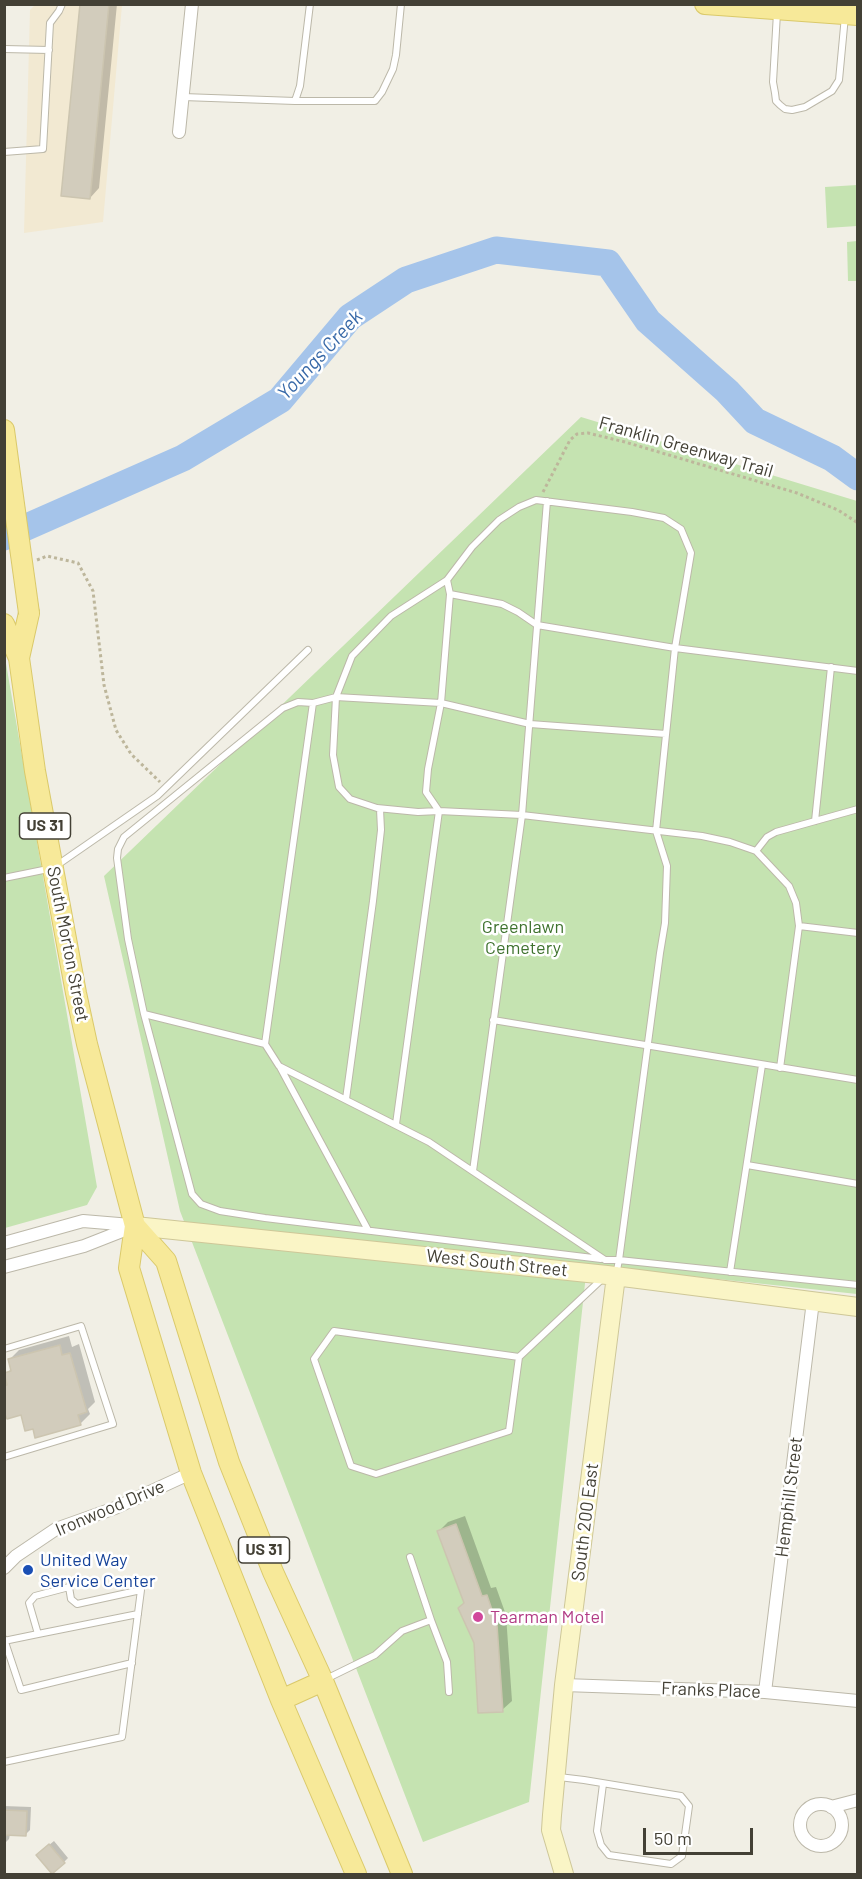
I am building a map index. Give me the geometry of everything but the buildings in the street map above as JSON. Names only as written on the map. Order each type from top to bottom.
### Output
[{"type":"main road","points":[[705,4],[851,15]]},
{"type":"main road","name":"South Morton Street","points":[[4,430],[29,613],[19,658]]},
{"type":"main road","name":"South Morton Street","points":[[4,624],[19,658],[35,771],[87,1044],[135,1226]]},
{"type":"main road","name":"US 31","points":[[135,1226],[129,1268],[191,1473],[281,1701],[356,1875]]},
{"type":"main road","name":"US 31","points":[[135,1226],[166,1262],[229,1462],[273,1572],[323,1681],[402,1875]]},
{"type":"main road","points":[[281,1701],[323,1681]]},
{"type":"street","points":[[178,132],[192,4]]},
{"type":"street","points":[[83,1221],[135,1226],[84,1246],[7,1266],[5,1243],[83,1221]]},
{"type":"street","name":"West South Street","points":[[135,1226],[611,1267],[858,1307]]},
{"type":"street","name":"South 200 East","points":[[564,1875],[551,1830],[555,1777],[611,1267]]},
{"type":"street","name":"Hemphill Street","points":[[765,1692],[813,1301]]},
{"type":"street","name":"Ironwood Drive","points":[[4,1568],[16,1556],[56,1529],[115,1508],[191,1473]]},
{"type":"street","name":"Franks Place","points":[[564,1684],[765,1692],[858,1701]]},
{"type":"street","points":[[831,1807],[858,1800]]},
{"type":"lane","points":[[4,152],[43,150],[50,23],[62,4]]},
{"type":"lane","points":[[295,101],[300,86],[310,4]]},
{"type":"lane","points":[[182,97],[295,101],[375,100],[382,92],[393,69],[401,4]]},
{"type":"lane","points":[[777,9],[773,82],[776,101],[785,109],[792,110],[805,107],[832,91],[839,80],[851,15]]},
{"type":"lane","points":[[4,49],[48,50]]},
{"type":"lane","points":[[519,1357],[334,1331],[314,1359],[351,1466],[376,1474],[509,1431],[519,1357],[611,1267],[648,1046],[665,923],[667,866],[656,831],[675,648],[691,554],[681,530],[664,518],[536,500],[519,507],[499,520],[472,547],[447,580],[391,616],[352,656],[336,697],[333,755],[339,787],[350,799],[381,809],[522,815],[656,831],[702,836],[756,851],[789,886],[796,903],[799,926],[780,1068]]},
{"type":"lane","points":[[473,1171],[522,815],[547,501]]},
{"type":"lane","points":[[396,1124],[439,811],[426,792],[428,769],[441,703],[450,594],[447,580]]},
{"type":"lane","points":[[450,594],[502,604],[537,625],[675,648],[858,671]]},
{"type":"lane","points":[[4,878],[53,868],[156,796],[308,650]]},
{"type":"lane","points":[[815,821],[831,668]]},
{"type":"lane","points":[[666,734],[531,724],[441,703],[336,697],[313,703],[298,702],[283,708],[124,837],[120,843],[117,858],[129,939],[144,1014],[192,1194],[201,1204],[220,1211],[368,1230],[611,1267],[730,1272],[858,1285]]},
{"type":"lane","points":[[313,703],[265,1044],[368,1230]]},
{"type":"lane","points":[[346,1099],[373,901],[381,830],[381,809]]},
{"type":"lane","points":[[756,851],[767,837],[776,832],[858,809]]},
{"type":"lane","points":[[799,926],[858,933]]},
{"type":"lane","points":[[144,1014],[265,1044]]},
{"type":"lane","points":[[493,1020],[858,1080]]},
{"type":"lane","points":[[730,1272],[762,1065]]},
{"type":"lane","points":[[279,1066],[429,1142],[611,1267]]},
{"type":"lane","points":[[747,1166],[858,1184]]},
{"type":"lane","points":[[4,1349],[81,1326],[113,1424],[4,1457]]},
{"type":"lane","points":[[410,1557],[430,1620],[447,1662],[449,1692]]},
{"type":"lane","points":[[4,1762],[122,1737],[141,1590],[77,1604],[71,1599],[69,1587],[35,1596],[29,1603],[38,1634]]},
{"type":"lane","points":[[132,1663],[21,1690],[5,1640],[138,1614]]},
{"type":"lane","points":[[323,1681],[375,1655],[402,1631],[430,1620]]},
{"type":"lane","points":[[555,1777],[603,1784],[681,1796],[688,1806],[682,1857],[671,1864],[609,1855],[601,1845],[597,1831],[603,1784]]},
{"type":"path","name":"Franklin Greenway Trail","points":[[536,500],[546,488],[570,440],[577,434],[588,433],[797,493],[838,510],[858,523]]},
{"type":"path","points":[[37,561],[47,556],[78,563],[93,591],[104,685],[117,730],[131,754],[165,788]]},
{"type":"shaded area","points":[[35,5],[122,5],[103,222],[24,233],[30,10]]},
{"type":"green space","points":[[857,185],[857,226],[827,228],[825,187]]},
{"type":"green space","points":[[857,241],[857,281],[848,281],[847,242]]},
{"type":"green space","name":"Greenlawn Cemetery","points":[[581,417],[857,501],[857,1294],[587,1265],[529,1802],[423,1842],[180,1211],[104,876]]},
{"type":"green space","points":[[4,652],[97,1187],[87,1205],[5,1228]]},
{"type":"waterway","name":"Youngs Creek","points":[[4,537],[183,458],[280,400],[350,317],[406,280],[496,250],[608,263],[648,321],[727,391],[755,421],[832,458],[858,477]]},
{"type":"place","name":"United Way Service Center","points":[[28,1570]]},
{"type":"place","name":"Tearman Motel","points":[[478,1617]]}]
